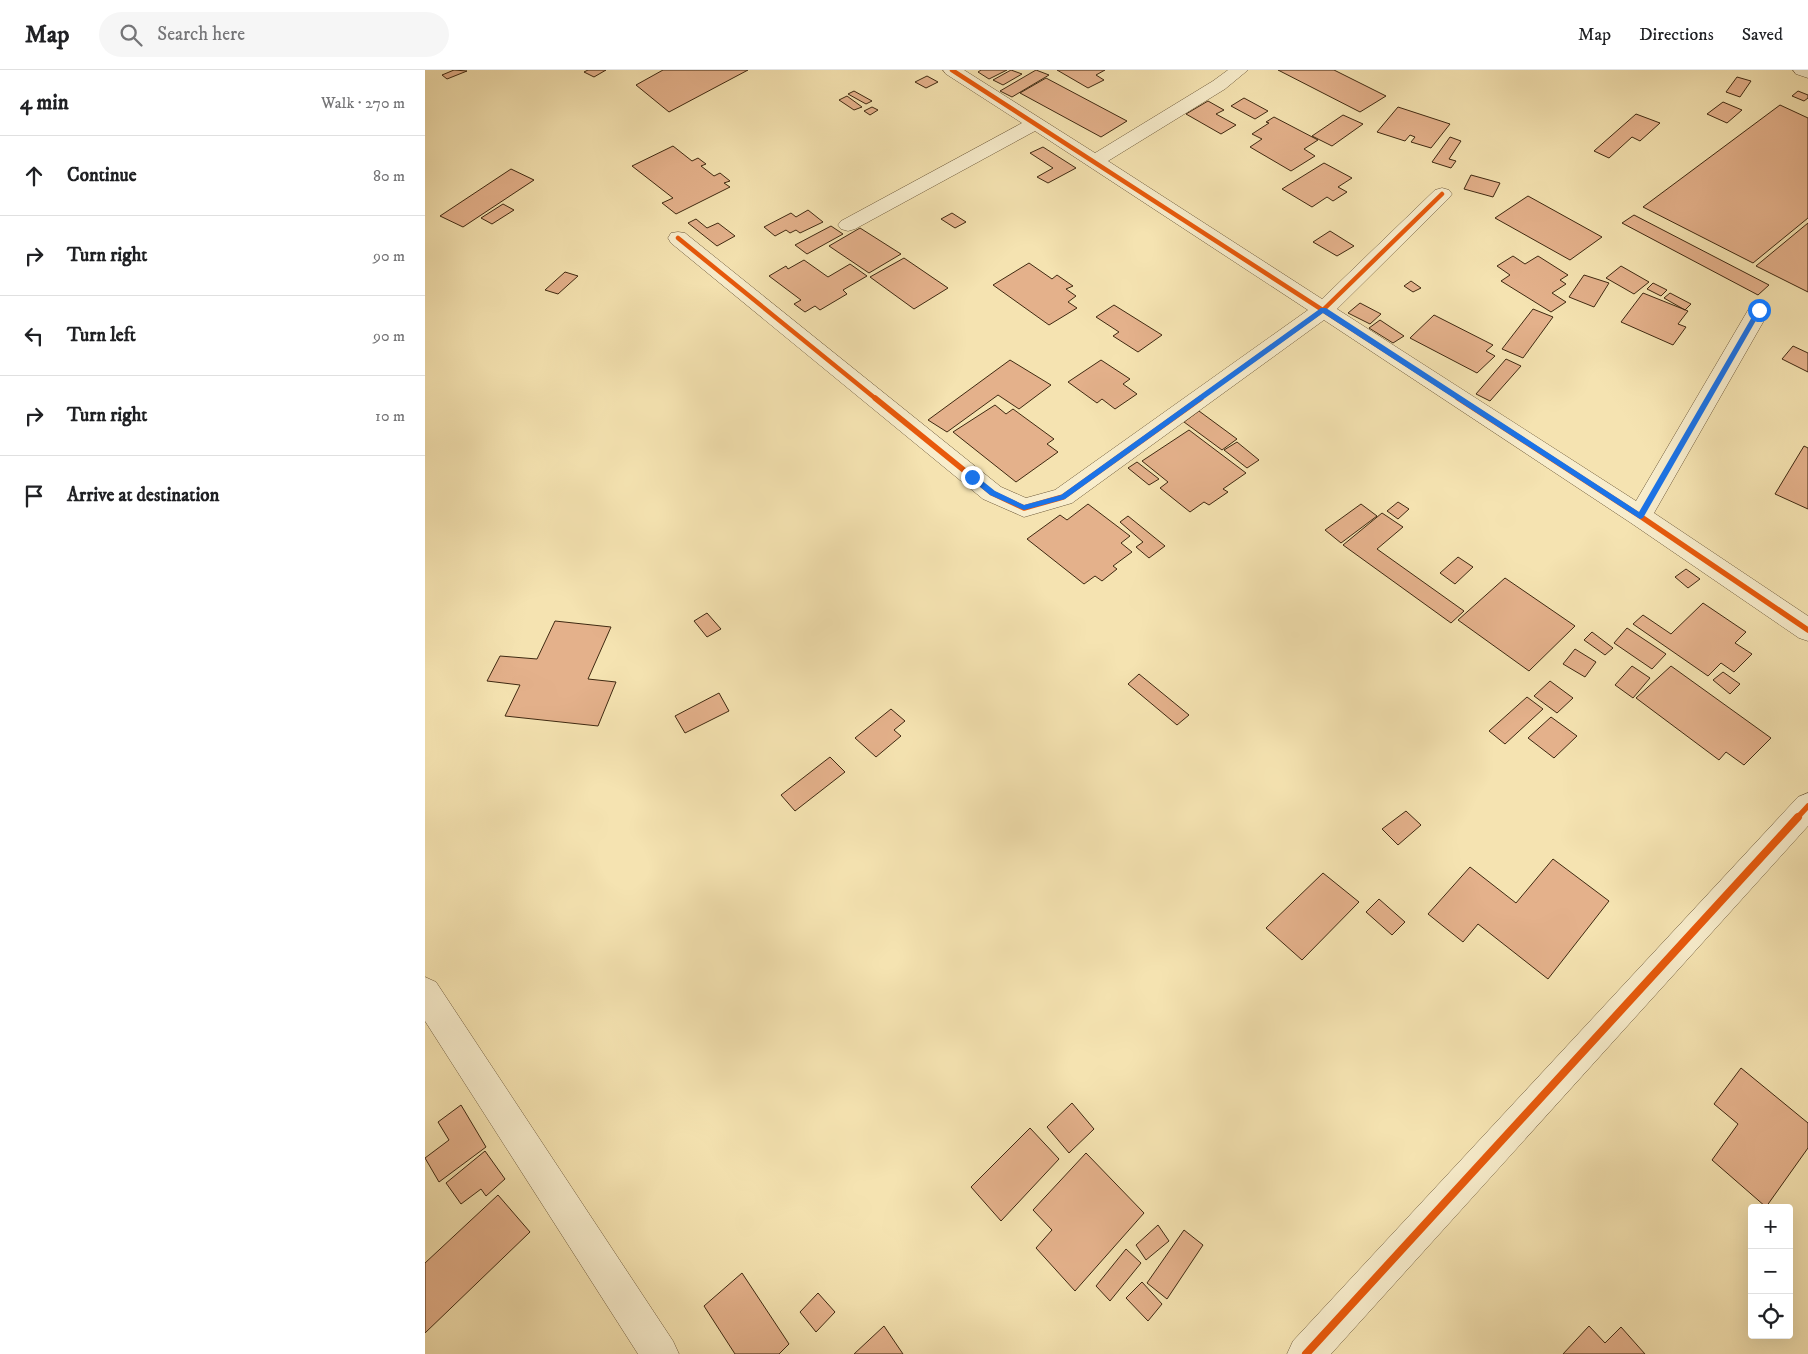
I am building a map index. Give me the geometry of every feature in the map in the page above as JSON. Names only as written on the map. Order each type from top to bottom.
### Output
[{"type":"street","points":[[952,70],[1035,122],[1640,516],[1808,630]]},
{"type":"street","points":[[1095,161],[1219,85],[1239,70]]},
{"type":"street","points":[[1802,70],[1808,73]]},
{"type":"street","points":[[848,225],[1035,122]]},
{"type":"street","points":[[678,238],[992,493],[1024,508],[1063,497],[1323,310],[1442,194]]},
{"type":"street","points":[[1640,516],[1759,310]]},
{"type":"street","points":[[1306,1354],[1808,806]]},
{"type":"street","points":[[425,993],[660,1354]]},
{"type":"building","points":[[454,70],[467,71],[447,79],[442,75]]},
{"type":"building","points":[[588,70],[606,70],[594,77],[584,72]]},
{"type":"building","points":[[663,70],[748,70],[669,112],[636,85]]},
{"type":"building","points":[[981,70],[1007,70],[989,79],[978,72]]},
{"type":"building","points":[[1011,70],[1022,74],[1003,85],[993,80]]},
{"type":"building","points":[[1036,70],[1049,75],[1012,97],[1000,91]]},
{"type":"building","points":[[1057,70],[1105,70],[1096,75],[1104,80],[1088,88]]},
{"type":"building","points":[[1278,70],[1334,70],[1386,96],[1360,112]]},
{"type":"building","points":[[927,76],[938,82],[926,88],[915,82]]},
{"type":"building","points":[[1737,77],[1751,81],[1740,97],[1726,92]]},
{"type":"building","points":[[1046,78],[1127,121],[1101,137],[1020,93]]},
{"type":"building","points":[[854,91],[872,101],[866,104],[848,94]]},
{"type":"building","points":[[1798,91],[1808,95],[1808,98],[1804,101],[1792,96]]},
{"type":"building","points":[[847,96],[862,107],[854,110],[839,100]]},
{"type":"building","points":[[1244,98],[1268,111],[1255,119],[1231,106]]},
{"type":"building","points":[[1208,101],[1224,110],[1216,114],[1236,125],[1221,134],[1186,114]]},
{"type":"building","points":[[1723,102],[1742,110],[1727,123],[1707,114]]},
{"type":"building","points":[[1780,105],[1808,118],[1808,218],[1753,263],[1643,207]]},
{"type":"building","points":[[872,107],[878,110],[870,115],[864,111]]},
{"type":"building","points":[[1398,107],[1450,124],[1431,148],[1411,142],[1415,137],[1410,135],[1405,141],[1377,132]]},
{"type":"building","points":[[1636,114],[1660,123],[1640,141],[1632,137],[1609,158],[1594,151]]},
{"type":"building","points":[[1343,115],[1363,124],[1332,146],[1312,136]]},
{"type":"building","points":[[1274,117],[1318,140],[1304,149],[1315,156],[1291,171],[1250,147],[1262,139],[1252,134],[1269,123],[1266,122]]},
{"type":"building","points":[[1450,137],[1461,141],[1449,159],[1456,161],[1451,168],[1432,162]]},
{"type":"building","points":[[673,146],[692,161],[698,158],[706,164],[701,166],[714,176],[720,173],[730,181],[724,183],[730,187],[676,214],[662,203],[673,198],[632,166]]},
{"type":"building","points":[[1043,147],[1076,168],[1048,183],[1037,177],[1053,168],[1030,153]]},
{"type":"building","points":[[1324,163],[1352,178],[1338,187],[1347,192],[1333,201],[1327,197],[1312,207],[1282,189]]},
{"type":"building","points":[[511,169],[534,180],[463,227],[440,216]]},
{"type":"building","points":[[1471,175],[1500,183],[1493,197],[1464,189]]},
{"type":"building","points":[[1528,196],[1602,237],[1570,260],[1495,218]]},
{"type":"building","points":[[503,204],[514,210],[492,224],[481,218]]},
{"type":"building","points":[[808,210],[823,222],[800,233],[796,230],[790,233],[786,230],[775,236],[764,227],[791,213],[796,217]]},
{"type":"building","points":[[952,213],[966,222],[955,228],[941,219]]},
{"type":"building","points":[[1634,215],[1769,285],[1758,295],[1622,223]]},
{"type":"building","points":[[696,219],[707,228],[718,223],[735,236],[717,246],[688,223]]},
{"type":"building","points":[[1808,223],[1808,292],[1756,266]]},
{"type":"building","points":[[831,226],[843,234],[807,254],[795,245]]},
{"type":"building","points":[[860,228],[901,254],[869,273],[829,246]]},
{"type":"building","points":[[1330,231],[1354,246],[1337,256],[1313,242]]},
{"type":"building","points":[[1513,256],[1525,264],[1538,256],[1568,275],[1560,280],[1566,284],[1552,293],[1566,302],[1551,312],[1501,281],[1510,275],[1497,266]]},
{"type":"building","points":[[904,258],[948,288],[914,309],[870,277]]},
{"type":"building","points":[[804,260],[828,277],[850,264],[867,276],[843,290],[847,294],[820,310],[815,306],[805,312],[794,304],[801,300],[769,276],[786,266],[788,269]]},
{"type":"building","points":[[1029,263],[1052,279],[1057,275],[1073,286],[1066,289],[1076,296],[1068,302],[1077,308],[1049,325],[993,285]]},
{"type":"building","points":[[1621,266],[1649,282],[1634,294],[1606,278]]},
{"type":"building","points":[[565,272],[578,276],[558,294],[545,290]]},
{"type":"building","points":[[1584,275],[1609,283],[1594,307],[1569,297]]},
{"type":"building","points":[[1411,281],[1421,288],[1413,292],[1404,286]]},
{"type":"building","points":[[1653,283],[1667,290],[1661,296],[1647,289]]},
{"type":"building","points":[[1643,293],[1688,311],[1678,324],[1686,327],[1673,345],[1621,322]]},
{"type":"building","points":[[1670,293],[1691,304],[1685,310],[1664,298]]},
{"type":"building","points":[[1360,303],[1381,314],[1370,324],[1348,313]]},
{"type":"building","points":[[1114,305],[1162,335],[1138,352],[1113,336],[1119,332],[1096,317]]},
{"type":"building","points":[[1533,309],[1553,317],[1523,358],[1502,349]]},
{"type":"building","points":[[1434,315],[1493,345],[1486,351],[1495,356],[1477,373],[1410,338]]},
{"type":"building","points":[[1380,320],[1404,336],[1393,343],[1369,328]]},
{"type":"building","points":[[1793,346],[1808,353],[1808,372],[1782,359]]},
{"type":"building","points":[[1506,359],[1521,366],[1490,401],[1476,394]]},
{"type":"building","points":[[1010,360],[1051,385],[1019,409],[998,395],[947,432],[928,420]]},
{"type":"building","points":[[1101,360],[1130,379],[1123,384],[1137,394],[1115,409],[1102,399],[1097,403],[1068,382]]},
{"type":"building","points":[[995,405],[1006,414],[1013,409],[1054,439],[1047,444],[1058,452],[1016,482],[953,432]]},
{"type":"building","points":[[1199,411],[1237,439],[1222,450],[1184,422]]},
{"type":"building","points":[[1189,430],[1246,473],[1223,489],[1228,492],[1209,505],[1204,502],[1190,512],[1160,488],[1168,482],[1142,461]]},
{"type":"building","points":[[1237,442],[1259,460],[1247,468],[1224,450]]},
{"type":"building","points":[[1804,446],[1808,448],[1808,509],[1775,494]]},
{"type":"building","points":[[1137,462],[1159,479],[1149,485],[1128,468]]},
{"type":"building","points":[[1398,502],[1409,509],[1398,519],[1387,511]]},
{"type":"building","points":[[1088,504],[1130,536],[1121,543],[1132,552],[1113,566],[1117,569],[1102,581],[1095,576],[1084,584],[1027,539],[1060,515],[1067,520]]},
{"type":"building","points":[[1361,504],[1377,516],[1341,543],[1325,530]]},
{"type":"building","points":[[1382,513],[1403,527],[1377,549],[1464,611],[1451,623],[1343,545]]},
{"type":"building","points":[[1128,516],[1165,546],[1149,558],[1136,547],[1143,542],[1120,522]]},
{"type":"building","points":[[1458,557],[1473,567],[1455,584],[1440,573]]},
{"type":"building","points":[[1686,569],[1700,579],[1688,588],[1675,577]]},
{"type":"building","points":[[1505,578],[1575,626],[1529,671],[1458,620]]},
{"type":"building","points":[[1703,603],[1746,632],[1735,643],[1752,654],[1734,672],[1721,663],[1708,676],[1633,624],[1643,615],[1671,634]]},
{"type":"building","points":[[707,613],[721,629],[707,637],[694,621]]},
{"type":"building","points":[[555,621],[611,627],[588,679],[616,682],[598,726],[505,716],[520,685],[487,681],[500,656],[537,659]]},
{"type":"building","points":[[1627,628],[1666,654],[1652,669],[1614,643]]},
{"type":"building","points":[[1592,632],[1613,648],[1605,655],[1584,640]]},
{"type":"building","points":[[1575,649],[1596,662],[1585,677],[1563,664]]},
{"type":"building","points":[[1632,666],[1650,678],[1633,698],[1615,685]]},
{"type":"building","points":[[1671,666],[1771,738],[1744,765],[1726,752],[1719,760],[1636,698]]},
{"type":"building","points":[[1723,672],[1740,684],[1730,694],[1713,680]]},
{"type":"building","points":[[1139,674],[1189,715],[1177,725],[1128,684]]},
{"type":"building","points":[[1550,681],[1573,698],[1557,713],[1534,696]]},
{"type":"building","points":[[719,693],[729,711],[685,733],[675,716]]},
{"type":"building","points":[[1527,697],[1543,709],[1505,744],[1489,731]]},
{"type":"building","points":[[891,709],[905,721],[894,730],[901,736],[876,757],[855,738]]},
{"type":"building","points":[[1551,717],[1577,736],[1554,758],[1528,738]]},
{"type":"building","points":[[830,757],[845,772],[795,811],[781,795]]},
{"type":"building","points":[[1406,811],[1421,825],[1398,845],[1382,829]]},
{"type":"building","points":[[1553,859],[1609,901],[1548,979],[1478,924],[1463,942],[1428,914],[1470,867],[1516,903]]},
{"type":"building","points":[[1323,873],[1359,902],[1302,960],[1266,928]]},
{"type":"building","points":[[1379,899],[1405,922],[1392,935],[1366,912]]},
{"type":"building","points":[[1741,1068],[1808,1123],[1808,1148],[1768,1204],[1763,1204],[1712,1160],[1738,1124],[1714,1104]]},
{"type":"building","points":[[1072,1103],[1094,1129],[1069,1153],[1047,1127]]},
{"type":"building","points":[[461,1105],[486,1147],[439,1182],[425,1158],[449,1140],[438,1122]]},
{"type":"building","points":[[1030,1128],[1059,1159],[1001,1221],[971,1187]]},
{"type":"building","points":[[485,1151],[505,1179],[486,1196],[481,1189],[461,1204],[446,1183]]},
{"type":"building","points":[[1086,1153],[1144,1213],[1075,1291],[1036,1248],[1052,1230],[1033,1210]]},
{"type":"building","points":[[498,1195],[530,1232],[425,1333],[425,1263]]},
{"type":"building","points":[[1158,1225],[1169,1241],[1146,1260],[1136,1245]]},
{"type":"building","points":[[1184,1230],[1203,1245],[1167,1299],[1147,1283]]},
{"type":"building","points":[[1126,1249],[1141,1263],[1110,1301],[1096,1286]]},
{"type":"building","points":[[742,1273],[789,1344],[779,1354],[735,1354],[704,1306]]},
{"type":"building","points":[[1142,1282],[1162,1304],[1148,1321],[1126,1298]]},
{"type":"building","points":[[818,1293],[835,1312],[816,1332],[800,1312]]},
{"type":"building","points":[[884,1326],[903,1354],[854,1354]]},
{"type":"building","points":[[1589,1326],[1605,1343],[1621,1327],[1645,1354],[1563,1354]]},
{"type":"cycle path","points":[[952,70],[1640,516],[1808,630]]},
{"type":"cycle path","points":[[678,238],[992,493],[1024,508],[1063,497],[1323,310],[1442,194]]},
{"type":"cycle path","points":[[1306,1354],[1808,806]]},
{"type":"route","points":[[972,477],[992,493],[1024,508],[1063,497],[1091,475],[1323,310],[1640,516],[1759,310]]}]
